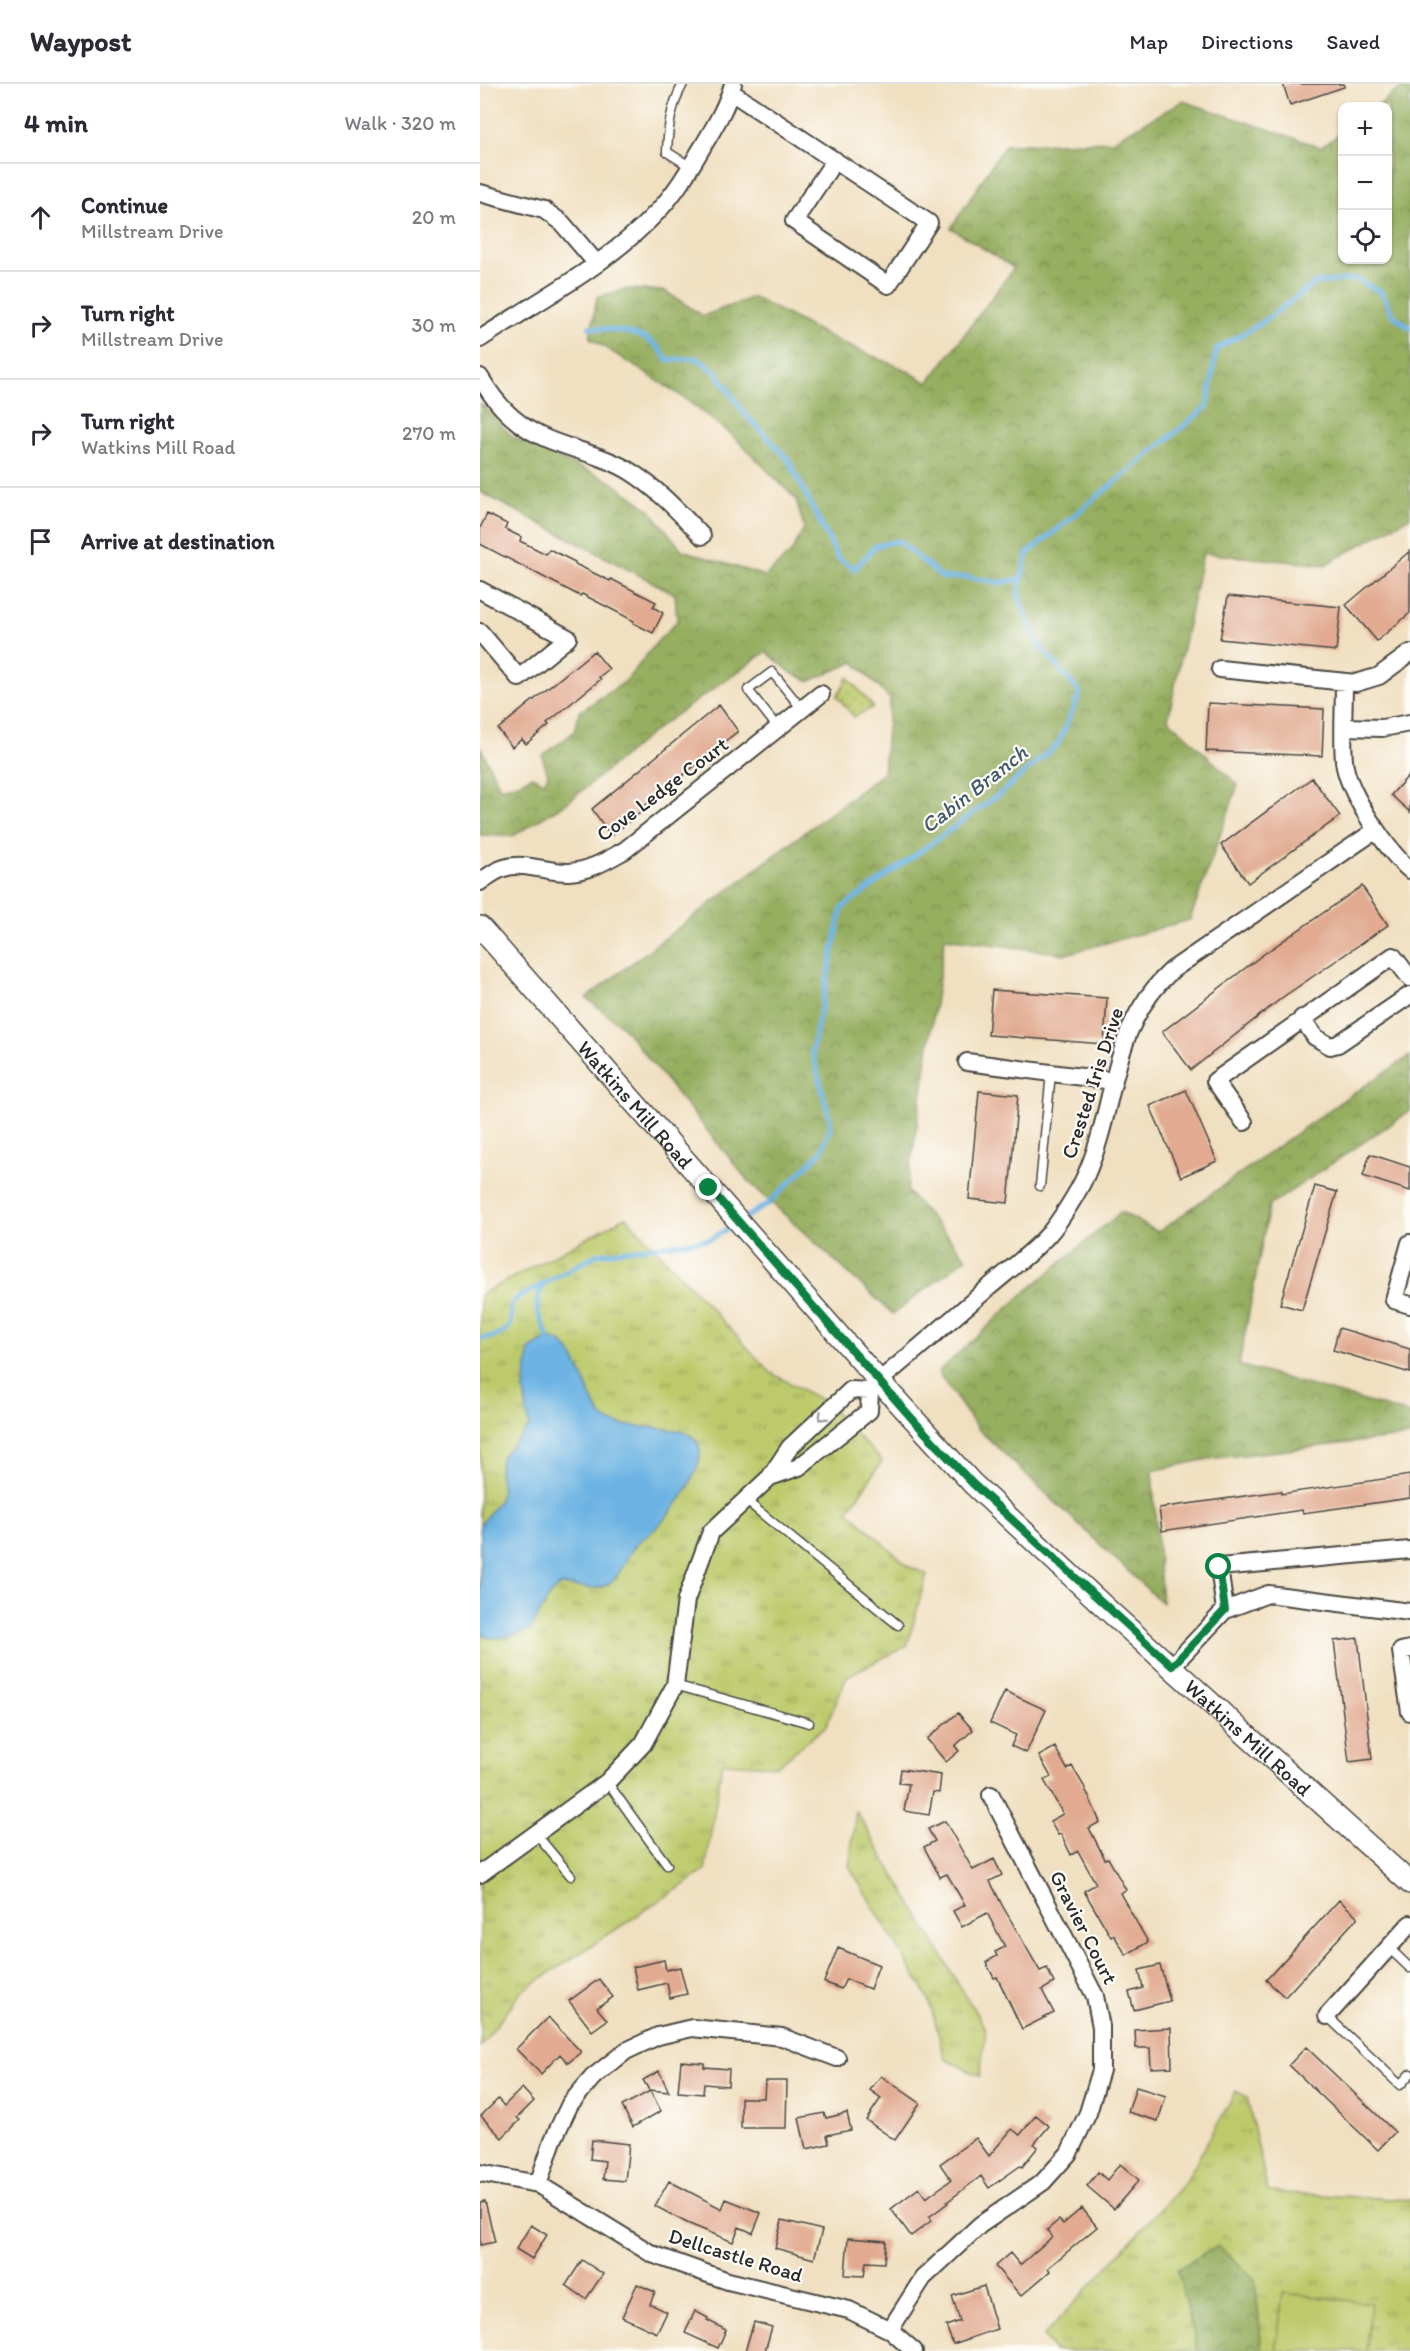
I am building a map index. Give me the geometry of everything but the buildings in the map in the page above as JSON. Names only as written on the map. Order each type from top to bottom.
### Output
[{"type":"street","points":[[480,339],[597,264],[630,238],[660,209],[691,167],[719,119],[732,88],[929,223],[888,285],[794,221],[835,160]]},
{"type":"street","points":[[480,193],[544,210],[562,223],[597,264]]},
{"type":"street","points":[[480,377],[501,406],[519,423],[541,435],[630,471],[667,499],[702,536]]},
{"type":"street","points":[[480,590],[568,638],[519,678],[480,632]]},
{"type":"street","points":[[1221,669],[1356,683],[1378,676],[1410,653]]},
{"type":"street","points":[[1344,682],[1344,763],[1355,793],[1376,830],[1401,863],[1410,870]]},
{"type":"street","name":"Cove Ledge Court","points":[[480,882],[503,868],[517,865],[551,872],[570,872],[602,863],[625,850],[821,694]]},
{"type":"street","points":[[1344,728],[1382,728],[1410,723]]},
{"type":"street","name":"Crested Iris Drive","points":[[874,1386],[1049,1234],[1085,1178],[1098,1144],[1113,1081],[1129,1030],[1145,997],[1158,982],[1181,963],[1376,830]]},
{"type":"street","name":"Watkins Mill Road","points":[[480,927],[767,1254],[874,1386],[1001,1511],[1410,1883]]},
{"type":"street","points":[[1244,1122],[1215,1081],[1302,1018],[1394,956],[1410,978]]},
{"type":"street","points":[[1302,1018],[1315,1037],[1330,1046],[1338,1044],[1410,995]]},
{"type":"street","points":[[967,1062],[1113,1081]]},
{"type":"street","points":[[1410,1243],[1394,1300],[1410,1305]]},
{"type":"street","points":[[480,1874],[607,1782],[643,1744],[675,1685],[686,1600],[711,1532],[770,1477],[790,1447],[851,1390],[874,1386],[870,1411],[799,1467],[770,1477]]},
{"type":"street","points":[[1225,1610],[1219,1567],[1410,1550]]},
{"type":"street","points":[[1172,1666],[1225,1610],[1268,1594],[1410,1612]]},
{"type":"street","points":[[1410,1649],[1401,1651],[1410,1712]]},
{"type":"street","name":"Gravier Court","points":[[890,2330],[923,2278],[980,2224],[1043,2182],[1069,2153],[1088,2113],[1101,2070],[1101,2027],[1095,1995],[991,1795]]},
{"type":"street","points":[[1327,2016],[1410,1924]]},
{"type":"street","points":[[538,2184],[553,2140],[570,2104],[593,2077],[626,2051],[658,2036],[692,2028],[782,2037],[837,2058]]},
{"type":"street","name":"Dellcastle Road","points":[[480,2173],[538,2184],[652,2254],[728,2281],[849,2310],[890,2330],[914,2351]]},
{"type":"lane","points":[[682,84],[675,98],[668,128],[667,152],[691,167]]},
{"type":"lane","points":[[778,728],[748,690],[772,672],[802,709]]},
{"type":"lane","points":[[1040,1186],[1051,1073]]},
{"type":"lane","points":[[744,1499],[898,1625]]},
{"type":"lane","points":[[675,1685],[809,1723]]},
{"type":"lane","points":[[607,1782],[667,1865]]},
{"type":"lane","points":[[535,1833],[571,1876]]},
{"type":"lane","points":[[1389,1948],[1410,1968]]},
{"type":"lane","points":[[1327,2016],[1400,2085],[1410,2074]]},
{"type":"green space","points":[[1406,84],[1410,84],[1410,517],[1325,565],[1203,553],[1168,719],[1238,785],[1190,920],[1066,954],[945,938],[907,1191],[967,1258],[893,1314],[749,1182],[622,1026],[586,998],[883,773],[890,699],[854,662],[810,681],[793,674],[766,652],[659,727],[567,803],[513,836],[480,835],[480,746],[500,788],[519,783],[532,776],[544,782],[548,775],[542,756],[574,732],[579,712],[625,682],[677,621],[675,594],[480,492],[480,403],[513,437],[610,481],[650,510],[682,550],[765,576],[791,553],[804,528],[796,499],[731,434],[677,393],[590,338],[597,297],[626,289],[665,291],[703,316],[753,297],[844,344],[904,369],[928,383],[1014,268],[951,228],[1005,145],[1112,141],[1183,101],[1321,147],[1338,135],[1338,264],[1392,264],[1392,102],[1382,102]]},
{"type":"green space","points":[[848,677],[873,707],[854,717],[837,696]]},
{"type":"green space","points":[[1410,1056],[1410,1111],[1269,1206],[1239,1365],[1410,1414],[1410,1436],[1208,1459],[1152,1471],[1162,1603],[978,1429],[938,1372],[1023,1294],[1121,1212],[1158,1232],[1343,1100]]},
{"type":"green space","points":[[626,1217],[771,1373],[825,1402],[882,1461],[848,1511],[909,1567],[927,1574],[907,1646],[847,1676],[826,1726],[777,1766],[722,1763],[705,1871],[522,1991],[480,2047],[480,1295]]},
{"type":"green space","points":[[856,1811],[986,2030],[980,2076],[945,2059],[929,1999],[849,1866]]},
{"type":"green space","points":[[1236,2091],[1247,2097],[1268,2192],[1410,2200],[1410,2351],[1054,2351],[1043,2337],[1185,2182]]},
{"type":"green space","points":[[1218,2246],[1255,2279],[1262,2351],[1198,2351],[1177,2269]]},
{"type":"green space","points":[[1283,2293],[1371,2303],[1366,2351],[1276,2351]]},
{"type":"water","points":[[548,1338],[559,1341],[574,1358],[591,1397],[603,1417],[622,1425],[663,1428],[687,1434],[695,1439],[699,1449],[699,1460],[695,1473],[680,1499],[655,1529],[636,1544],[613,1580],[597,1588],[559,1586],[550,1595],[531,1629],[510,1636],[492,1638],[480,1633],[480,1526],[499,1500],[502,1489],[499,1471],[502,1456],[529,1427],[524,1390],[529,1352],[531,1348]]},
{"type":"waterway","name":"Cabin Branch","points":[[743,1219],[768,1204],[821,1152],[831,1125],[812,1051],[842,908],[1001,793],[1058,744],[1080,693],[1035,640],[1018,594],[1027,554],[1208,406],[1216,349],[1260,324],[1315,283],[1355,279],[1381,292],[1393,315],[1410,328]]},
{"type":"waterway","points":[[589,327],[622,331],[643,337],[661,350],[667,360],[697,358],[717,373],[743,412],[788,459],[838,558],[855,569],[875,546],[899,541],[943,578],[966,577],[1001,583],[1022,578]]},
{"type":"waterway","name":"Cabin Branch","points":[[480,1338],[497,1335],[508,1328],[514,1300],[598,1254],[711,1239],[735,1224]]},
{"type":"waterway","points":[[544,1284],[537,1307],[548,1338]]},
{"type":"route","points":[[709,1188],[916,1423],[972,1483],[1109,1611],[1172,1666],[1225,1610],[1219,1567]]}]
